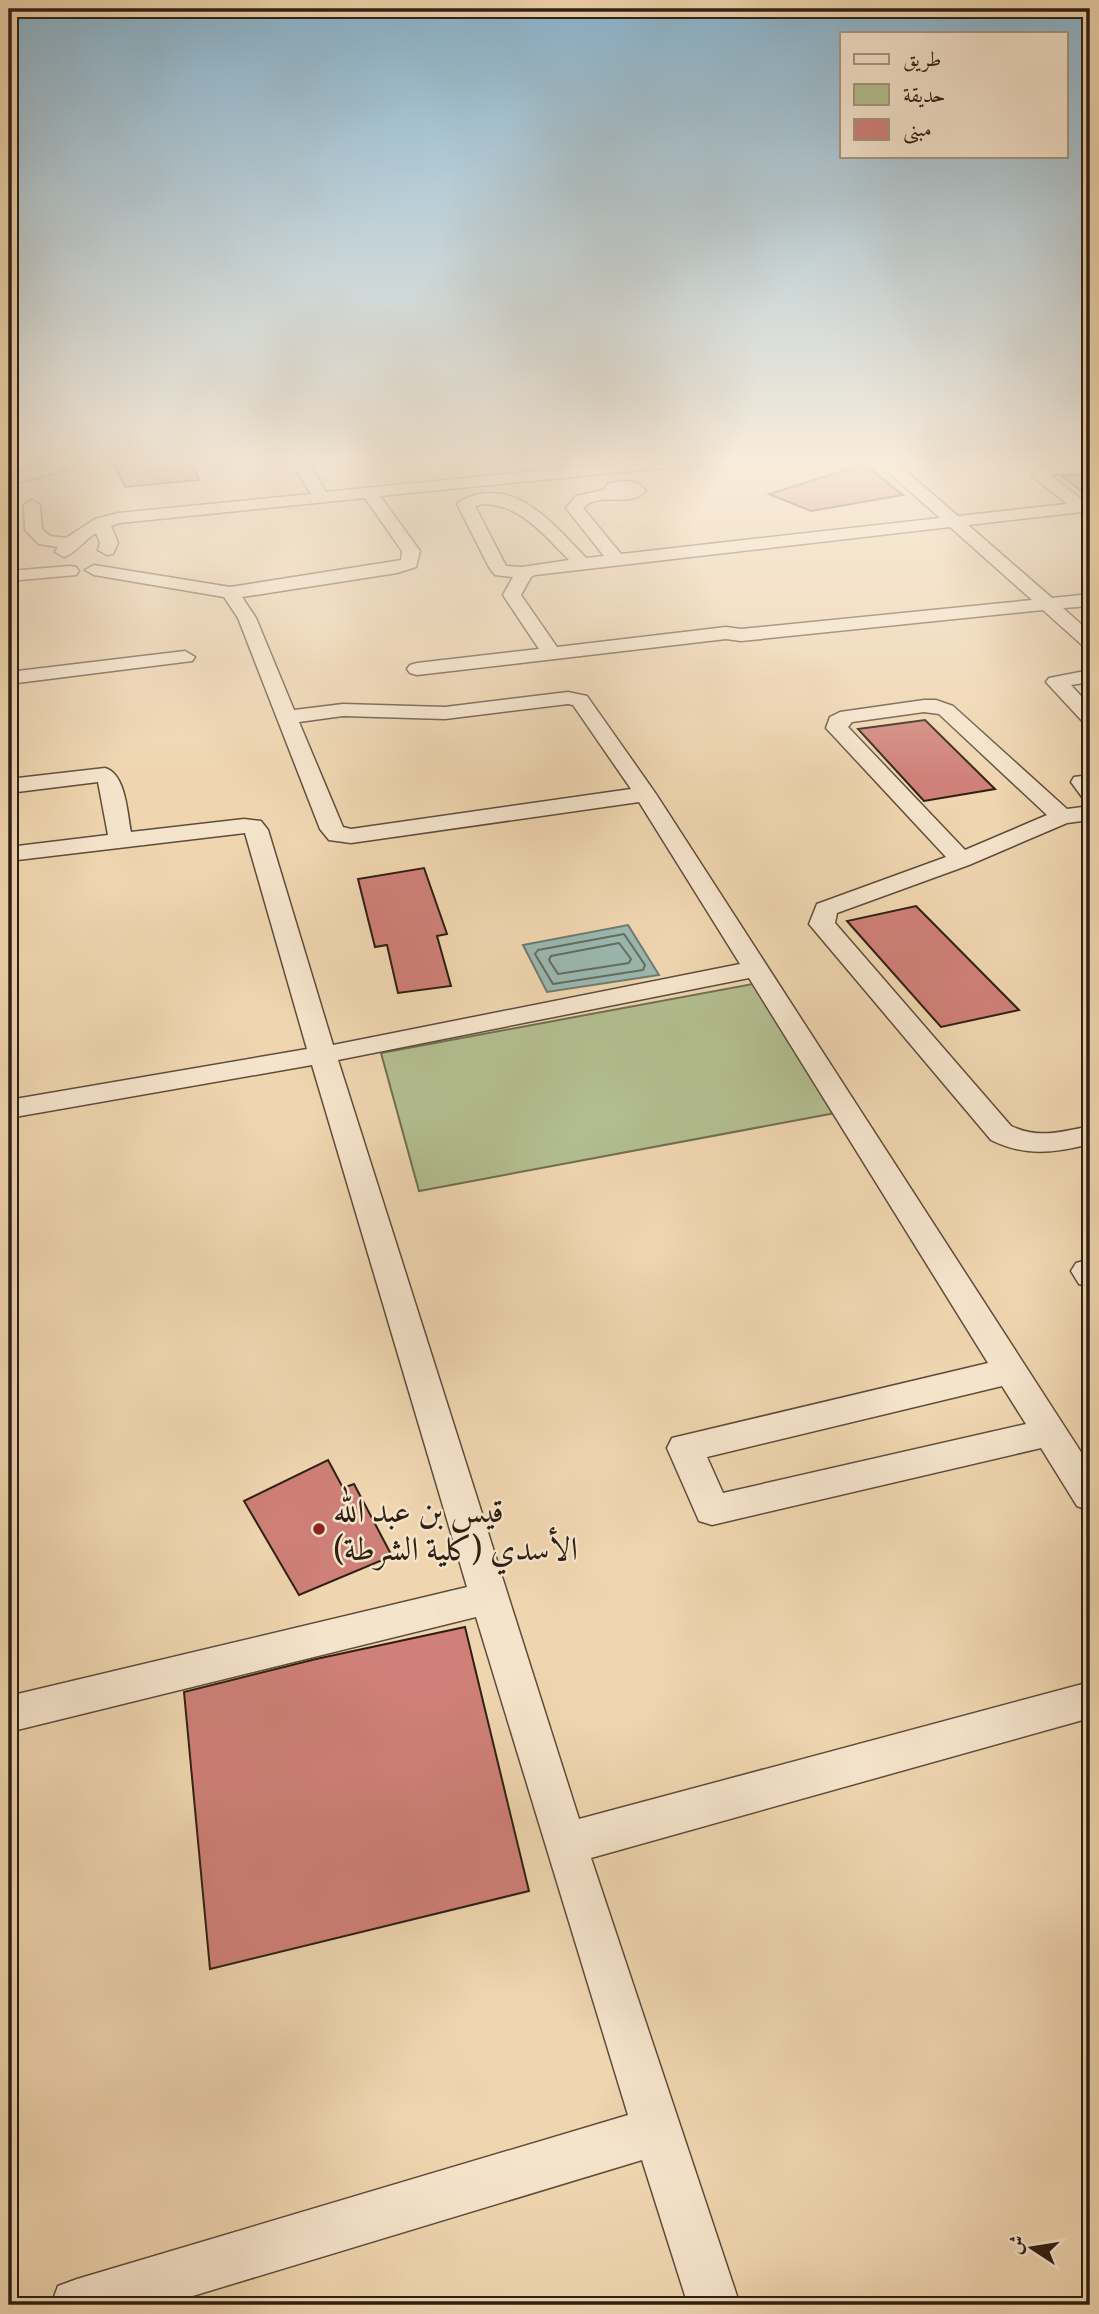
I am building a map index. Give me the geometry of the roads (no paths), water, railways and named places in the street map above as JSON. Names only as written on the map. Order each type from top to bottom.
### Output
[{"type":"lane","points":[[9,576],[35,566]]},
{"type":"lane","points":[[66,566],[70,571],[94,570],[230,593],[402,566]]},
{"type":"lane","points":[[94,570],[104,566]]},
{"type":"lane","points":[[496,566],[501,572],[524,573],[563,566]]},
{"type":"lane","points":[[1006,566],[1090,642]]},
{"type":"lane","points":[[524,573],[512,595],[552,654]]},
{"type":"lane","points":[[230,593],[247,618],[332,829],[337,835],[351,836],[645,794]]},
{"type":"lane","points":[[417,670],[726,634],[741,635],[1090,600]]},
{"type":"lane","points":[[9,678],[185,657]]},
{"type":"lane","points":[[1089,677],[1056,682],[1090,718]]},
{"type":"lane","points":[[286,717],[358,710],[412,714],[445,713],[580,700],[645,794],[1090,1496]]},
{"type":"lane","points":[[961,860],[837,728],[837,721],[848,716],[924,706],[946,709],[1062,817]]},
{"type":"lane","points":[[9,786],[104,775],[108,778],[121,840]]},
{"type":"lane","points":[[1090,782],[1082,782],[1090,792]]},
{"type":"lane","points":[[1090,813],[1062,817],[961,860],[826,909],[822,924],[1001,1133],[1018,1143],[1037,1146],[1090,1135]]},
{"type":"lane","points":[[9,854],[253,826],[488,1598],[714,2305]]},
{"type":"lane","points":[[9,1109],[323,1055],[756,970]]},
{"type":"lane","points":[[1010,1371],[685,1448],[712,1510],[1050,1432]]},
{"type":"lane","points":[[9,1714],[488,1598]]},
{"type":"lane","points":[[565,1844],[1090,1700]]},
{"type":"lane","points":[[76,2305],[657,2132]]},
{"type":"water","points":[[628,925],[659,975],[547,992],[523,945]]},
{"type":"place","name":"قيس بن عبد الله الأسدي (كلية الشرطة)","points":[[319,1529]]}]
